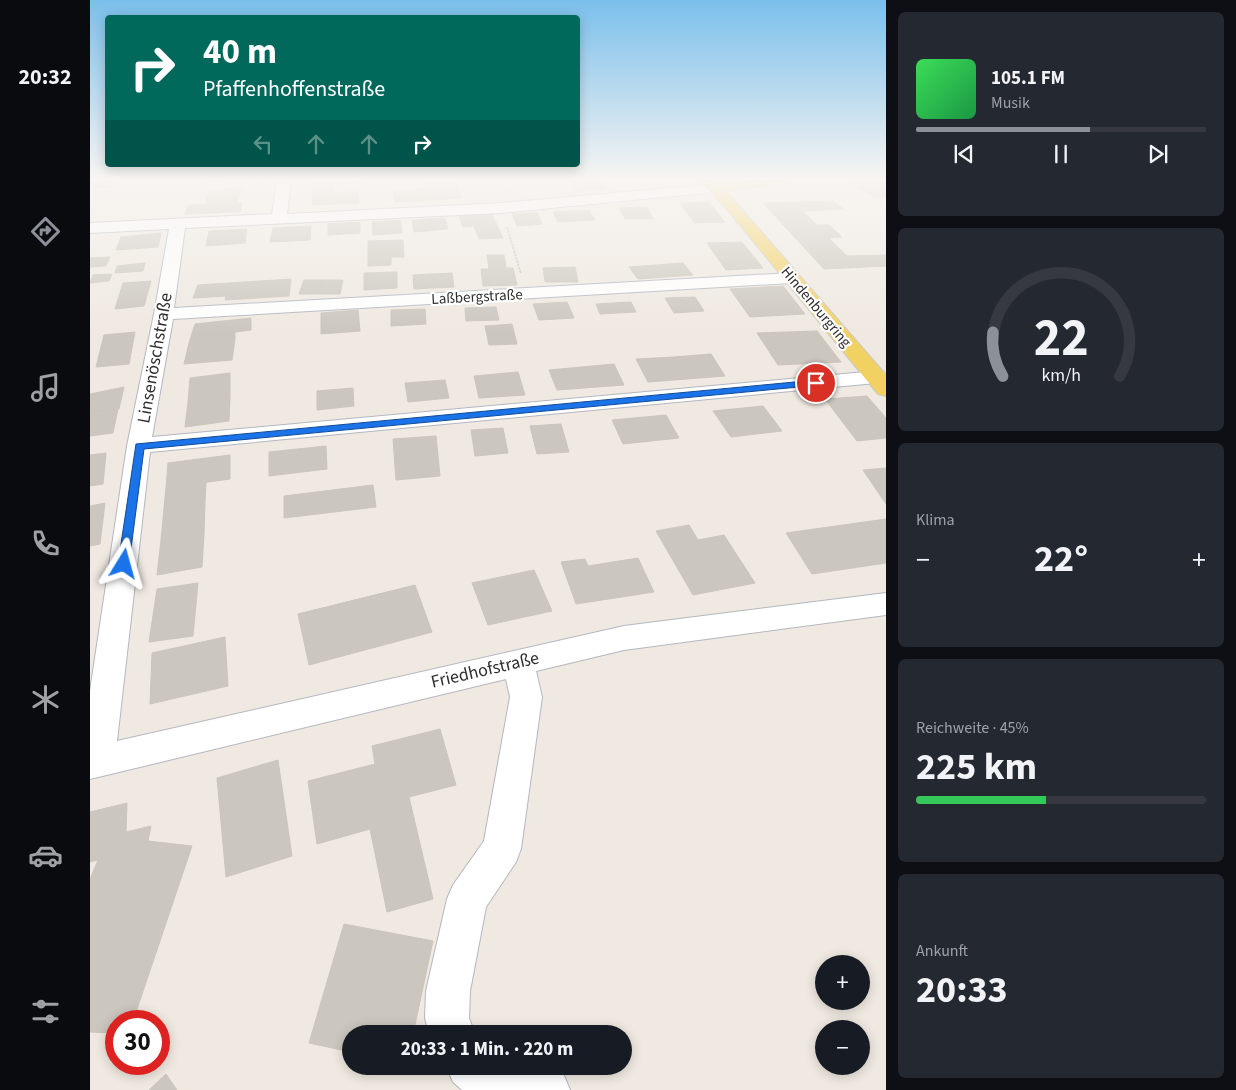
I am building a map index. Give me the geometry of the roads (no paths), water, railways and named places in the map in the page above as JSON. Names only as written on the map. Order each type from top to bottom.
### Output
[{"type":"main road","name":"Hindenburgring","points":[[750,231],[881,383]]},
{"type":"street","name":"Linsenöschstraße","points":[[94,762],[140,446],[177,231]]},
{"type":"street","name":"Laßbergstraße","points":[[164,314],[527,295],[791,278]]},
{"type":"street","points":[[140,446],[881,383]]},
{"type":"street","name":"Friedhofstraße","points":[[94,762],[624,638],[886,604]]},
{"type":"street","points":[[450,1025],[448,991],[467,899],[502,849],[526,697],[518,662]]},
{"type":"street","points":[[481,1075],[497,1084],[546,1090]]}]
